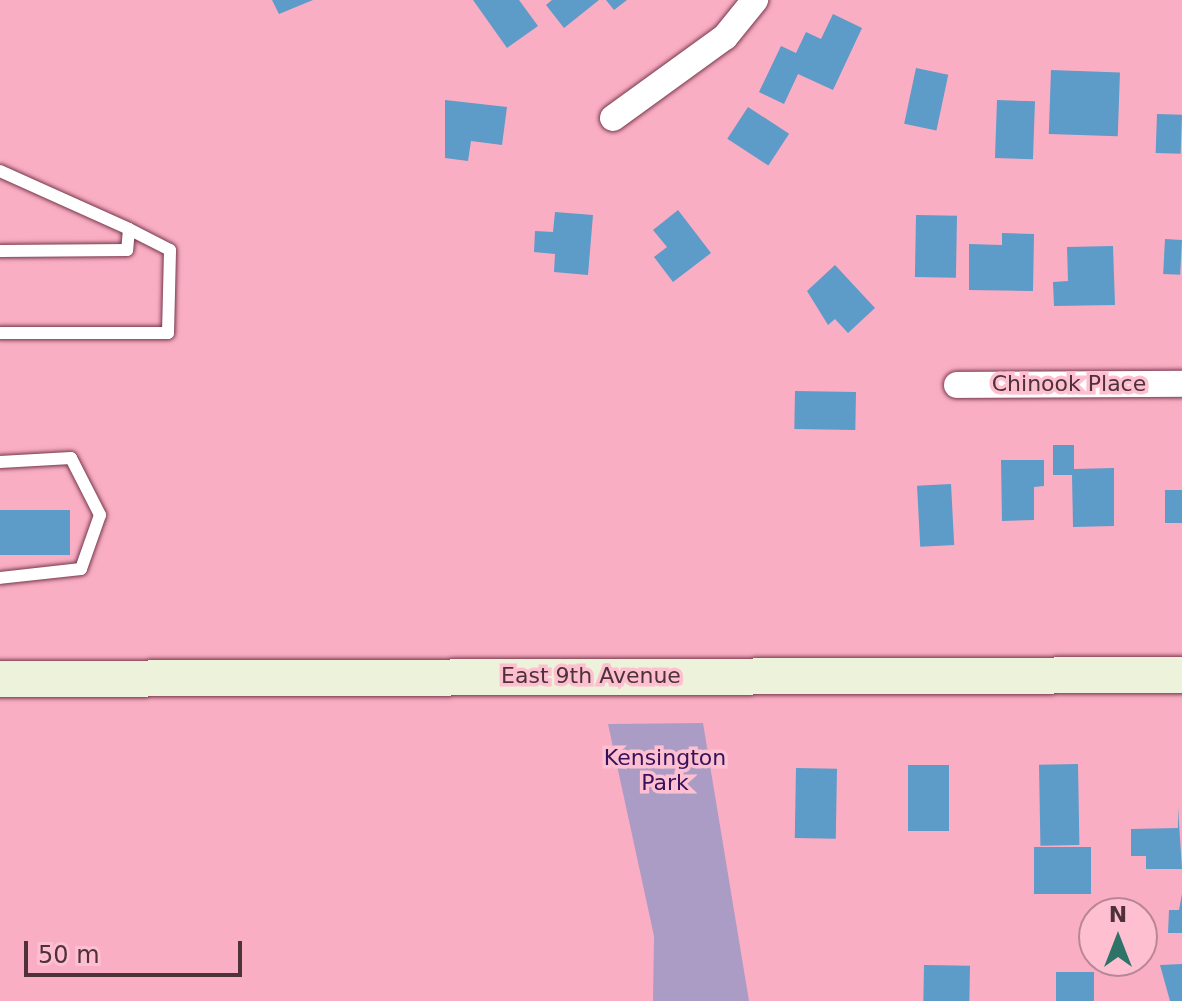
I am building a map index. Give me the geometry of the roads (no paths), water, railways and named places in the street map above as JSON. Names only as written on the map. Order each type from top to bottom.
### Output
[{"type":"main road","name":"East 9th Avenue","points":[[0,679],[1182,675]]},
{"type":"street","points":[[613,118],[725,37],[755,0]]},
{"type":"street","name":"Chinook Place","points":[[957,385],[1182,384]]},
{"type":"lane","points":[[0,171],[170,250],[168,333],[0,333]]},
{"type":"lane","points":[[0,251],[127,250],[129,229]]},
{"type":"lane","points":[[0,462],[71,458],[100,515],[81,569],[0,578]]},
{"type":"park label","name":"Kensington Park","points":[[665,770]]}]
